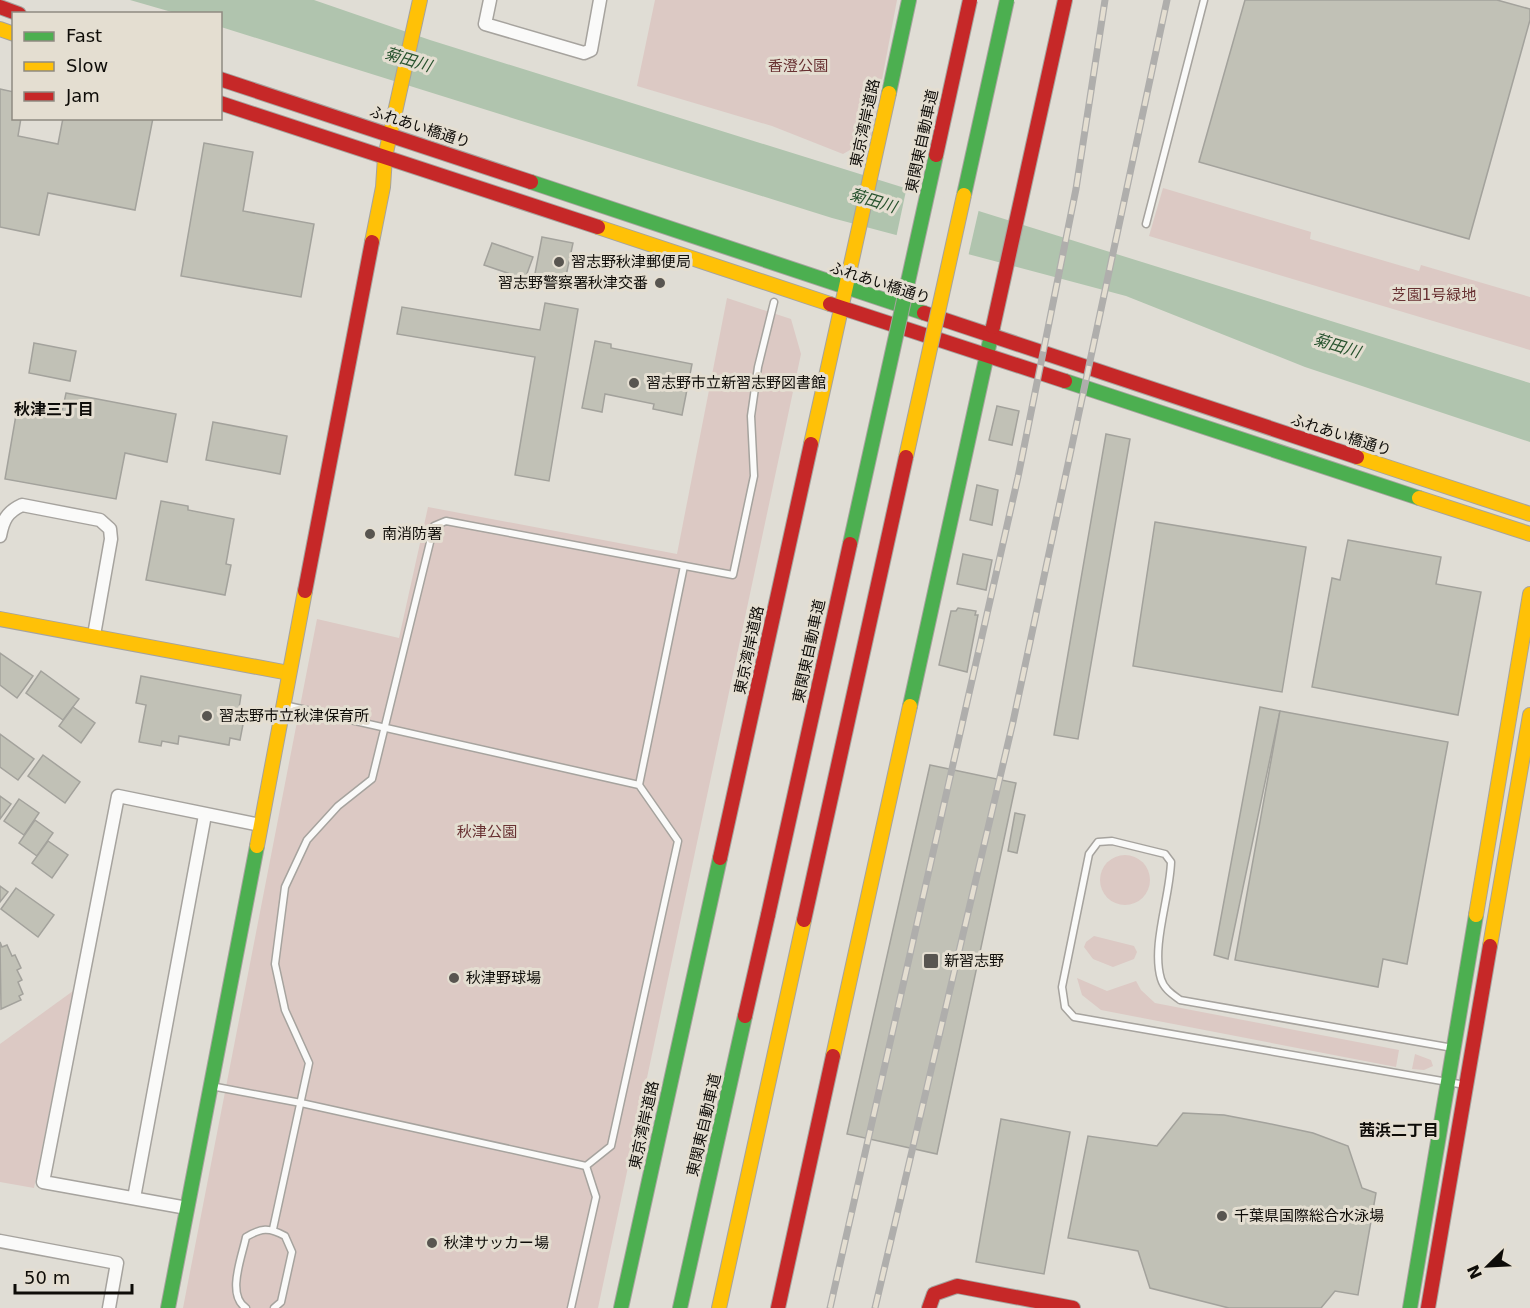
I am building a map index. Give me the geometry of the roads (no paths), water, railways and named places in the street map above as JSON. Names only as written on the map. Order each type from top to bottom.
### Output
[{"type":"main road","name":"東京湾岸道路","points":[[621,1308],[909,0]]},
{"type":"main road","name":"東関東自動車道","points":[[680,1308],[970,0]]},
{"type":"main road","points":[[719,1308],[1007,0]]},
{"type":"main road","points":[[778,1308],[948,527],[993,337],[1022,188],[1065,0]]},
{"type":"main road","points":[[168,1308],[282,704],[383,187],[385,157],[418,7]]},
{"type":"main road","name":"ふれあい橋通り","points":[[222,80],[390,134],[846,289],[1530,514]]},
{"type":"main road","points":[[222,104],[1530,534]]},
{"type":"main road","points":[[1410,1308],[1530,594]]},
{"type":"main road","points":[[0,619],[288,673]]},
{"type":"main road","points":[[1428,1308],[1530,715]]},
{"type":"main road","points":[[929,1308],[934,1294],[957,1286],[1074,1308]]},
{"type":"street","points":[[490,0],[485,24],[584,53],[591,50],[600,0]]},
{"type":"street","points":[[0,536],[3,521],[12,510],[22,505],[100,520],[110,530],[111,539],[94,635]]},
{"type":"street","points":[[187,1208],[44,1182],[46,1170],[118,796],[260,825]]},
{"type":"street","points":[[134,1198],[205,815]]},
{"type":"street","points":[[0,1241],[117,1263],[109,1308]]},
{"type":"lane","points":[[1146,224],[1204,0]]},
{"type":"lane","points":[[273,1229],[309,1064],[285,1010],[275,964],[285,887],[307,840],[338,806],[372,779],[386,730],[434,526],[446,521],[733,575],[754,476],[751,416],[758,366],[774,302]]},
{"type":"lane","points":[[639,785],[684,566]]},
{"type":"lane","points":[[282,704],[386,730],[639,785],[678,841],[611,1146],[586,1166]]},
{"type":"lane","points":[[1465,1085],[1074,1017],[1065,1006],[1062,987],[1089,854],[1098,842],[1112,841],[1149,848],[1166,854],[1171,862],[1159,952],[1161,979],[1168,992],[1180,999],[1471,1051]]},
{"type":"lane","points":[[209,1086],[301,1102],[586,1166]]},
{"type":"lane","points":[[571,1308],[596,1197],[586,1166]]},
{"type":"lane","points":[[246,1308],[241,1304],[235,1289],[246,1237],[259,1229],[273,1229],[285,1236],[292,1252],[281,1302],[274,1308]]},
{"type":"water","name":"菊田川","points":[[130,0],[314,0],[430,40],[1530,383],[1530,442],[1305,367],[1126,296],[832,218],[222,27],[222,12],[172,12]]},
{"type":"railway","points":[[830,1308],[1018,477],[1076,189],[1105,0]]},
{"type":"railway","points":[[875,1308],[1013,722],[1167,0]]},
{"type":"place","name":"習志野秋津郵便局","points":[[559,262]]},
{"type":"place","name":"習志野警察署秋津交番","points":[[660,283]]},
{"type":"place","name":"習志野市立新習志野図書館","points":[[634,383]]},
{"type":"place","name":"南消防署","points":[[370,534]]},
{"type":"place","name":"習志野市立秋津保育所","points":[[207,716]]},
{"type":"place","name":"新習志野","points":[[931,961]]},
{"type":"place","name":"秋津野球場","points":[[454,978]]},
{"type":"place","name":"千葉県国際総合水泳場","points":[[1222,1216]]},
{"type":"place","name":"秋津サッカー場","points":[[432,1243]]},
{"type":"district","name":"秋津三丁目","points":[[54,409]]},
{"type":"district","name":"茜浜二丁目","points":[[1399,1130]]},
{"type":"park label","name":"香澄公園","points":[[798,66]]},
{"type":"park label","name":"芝園1号緑地","points":[[1434,295]]},
{"type":"park label","name":"秋津公園","points":[[487,832]]}]
